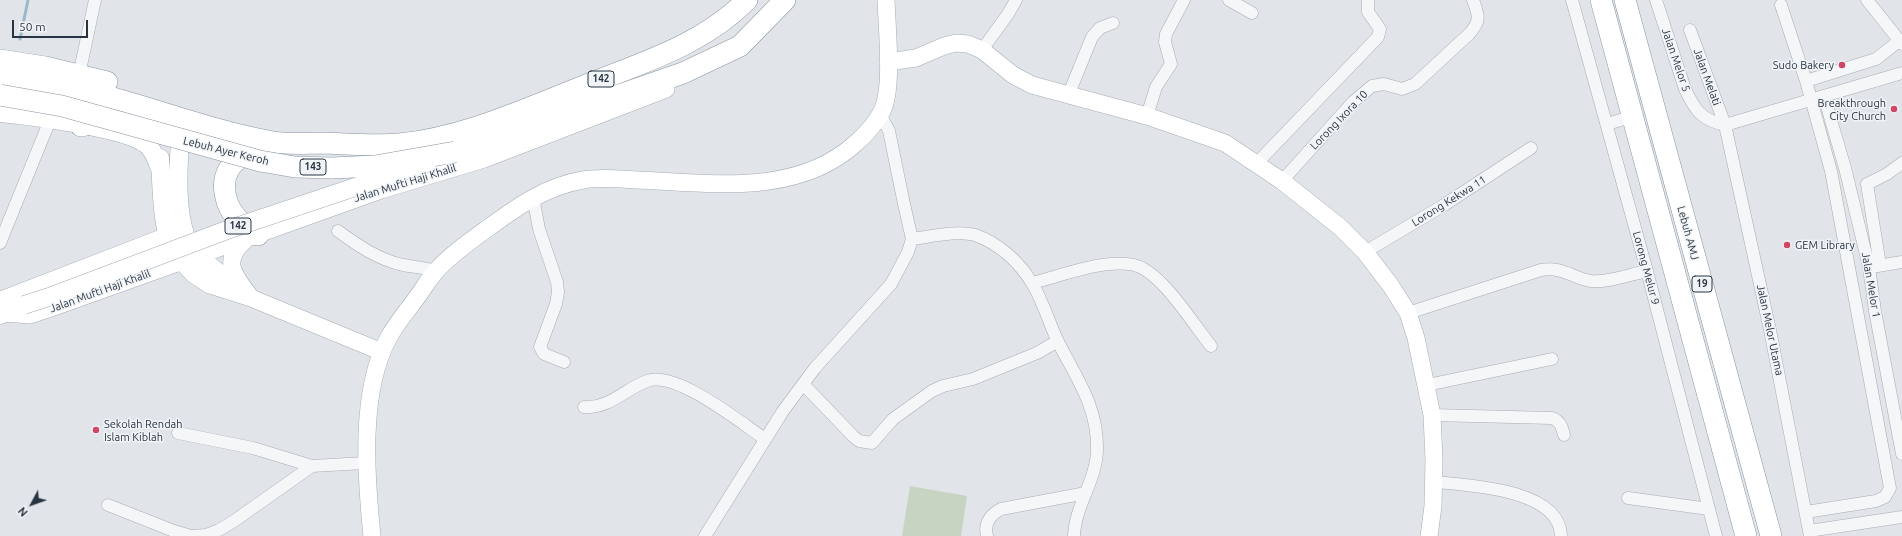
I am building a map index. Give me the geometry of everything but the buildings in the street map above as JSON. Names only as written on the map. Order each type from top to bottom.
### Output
[{"type":"highway","name":"142","points":[[449,144],[499,119],[684,46],[712,29],[747,0]]},
{"type":"highway","name":"Jalan Mufti Haji Khalil","points":[[740,46],[785,0]]},
{"type":"highway","name":"19","points":[[1601,0],[1631,117],[1746,536]]},
{"type":"highway","name":"Lebuh AMJ","points":[[1625,0],[1771,536]]},
{"type":"highway","name":"142","points":[[449,144],[683,73],[740,46]]},
{"type":"highway","name":"143","points":[[0,60],[45,67],[83,83],[124,86],[253,127],[324,143],[367,146],[449,144]]},
{"type":"highway","points":[[0,77],[83,83],[159,112],[243,135],[296,145]]},
{"type":"highway","points":[[81,126],[98,122],[104,110],[100,99],[83,83]]},
{"type":"highway","name":"Lebuh Ayer Keroh","points":[[0,95],[62,106],[260,161],[295,167],[332,168],[375,166],[449,144]]},
{"type":"highway","points":[[252,237],[228,205],[224,186],[229,169],[235,160],[244,154],[267,148],[324,143]]},
{"type":"main road","points":[[1595,0],[1607,25]]},
{"type":"main road","points":[[1631,0],[1633,32]]},
{"type":"main road","points":[[159,112],[160,169]]},
{"type":"main road","points":[[0,113],[104,129],[130,136],[147,144],[154,153],[160,169],[176,233]]},
{"type":"main road","points":[[181,118],[176,233],[171,247],[189,258]]},
{"type":"main road","name":"142","points":[[1,309],[24,305],[52,296],[227,230],[398,174],[449,144]]},
{"type":"main road","points":[[1,309],[176,233]]},
{"type":"street","points":[[83,83],[95,0]]},
{"type":"street","points":[[372,536],[366,463],[368,422],[374,378],[382,352],[398,322],[437,270],[469,241],[533,197],[549,189],[583,180],[600,179],[731,184],[765,182],[794,176],[824,165],[839,156],[863,136],[880,114],[885,104],[888,62],[886,0]]},
{"type":"street","points":[[982,50],[1008,14],[1016,0]]},
{"type":"street","points":[[1147,116],[1156,87],[1171,64],[1165,42],[1166,34],[1184,0]]},
{"type":"street","points":[[1229,0],[1252,13]]},
{"type":"street","points":[[1257,163],[1378,37],[1380,29],[1368,12],[1368,0]]},
{"type":"street","name":"Lorong Ixora 10","points":[[1282,181],[1353,102],[1372,86],[1384,84],[1402,89],[1416,84],[1469,34],[1476,27],[1478,18],[1473,0]]},
{"type":"street","name":"Lorong Melur 9","points":[[1572,0],[1647,271],[1716,536]]},
{"type":"street","name":"Jalan Melor 5","points":[[1656,0],[1685,89],[1692,103],[1701,115],[1712,122],[1725,125]]},
{"type":"street","points":[[1806,80],[1863,65],[1876,59],[1901,43],[1867,0]]},
{"type":"street","points":[[1781,5],[1806,80],[1831,171],[1859,314],[1890,488],[1885,497],[1876,501],[1806,512]]},
{"type":"street","points":[[1068,96],[1092,37],[1100,28],[1113,23]]},
{"type":"street","name":"Jalan Melati","points":[[1690,30],[1725,125]]},
{"type":"street","points":[[888,62],[916,58],[956,42],[968,44],[982,50],[1001,67],[1022,81],[1068,96],[1147,116],[1224,144],[1257,163],[1340,226],[1365,252],[1391,286],[1408,313],[1416,338],[1432,415],[1434,482],[1429,536]]},
{"type":"street","name":"Jalan Mufti Haji Khalil","points":[[1,309],[30,315],[381,190],[484,159],[705,73],[740,46]]},
{"type":"street","points":[[1725,125],[1902,73]]},
{"type":"street","name":"Jalan Melor 1","points":[[1824,96],[1874,266],[1875,311],[1897,391],[1899,438],[1902,454]]},
{"type":"street","points":[[705,536],[765,439],[803,384],[815,368],[891,284],[904,262],[912,239],[889,131],[880,114]]},
{"type":"street","points":[[1607,124],[1631,117]]},
{"type":"street","points":[[0,243],[50,120]]},
{"type":"street","name":"Jalan Melor Utama","points":[[1725,125],[1770,330],[1809,534]]},
{"type":"street","name":"Lorong Kekwa 11","points":[[1365,252],[1444,205],[1532,148]]},
{"type":"street","points":[[1902,163],[1887,174],[1867,184],[1874,266],[1902,262]]},
{"type":"street","points":[[533,197],[539,229],[557,282],[558,292],[556,304],[540,347],[544,354],[564,362]]},
{"type":"street","points":[[338,231],[358,245],[380,256],[402,264],[437,270]]},
{"type":"street","points":[[912,239],[960,234],[974,235],[1003,250],[1032,283],[1058,341],[1086,394],[1097,430],[1094,470],[1078,510],[1074,524],[1074,536]]},
{"type":"street","points":[[250,298],[234,273],[231,260],[233,253],[252,237]]},
{"type":"street","points":[[189,258],[193,274],[210,285],[250,298],[382,352]]},
{"type":"street","points":[[1032,283],[1086,268],[1122,264],[1135,265],[1149,272],[1161,282],[1211,346]]},
{"type":"street","points":[[1408,313],[1540,270],[1551,268],[1562,270],[1582,279],[1593,281],[1647,271]]},
{"type":"street","points":[[1859,314],[1875,311]]},
{"type":"street","points":[[803,384],[853,436],[859,441],[872,443],[893,418],[932,391],[942,386],[973,379],[1037,353],[1058,341]]},
{"type":"street","points":[[1426,385],[1552,359]]},
{"type":"street","points":[[584,407],[594,408],[604,405],[649,380],[666,380],[684,386],[704,397],[765,439]]},
{"type":"street","points":[[1432,415],[1552,418],[1557,420],[1562,425],[1564,434]]},
{"type":"street","points":[[178,433],[253,448],[312,466],[366,463]]},
{"type":"street","points":[[1881,441],[1899,438]]},
{"type":"street","points":[[108,505],[174,531],[191,536],[206,535],[234,521],[312,466]]},
{"type":"street","points":[[1434,482],[1491,488],[1511,492],[1538,504],[1552,514],[1561,525],[1561,536]]},
{"type":"street","points":[[987,536],[986,523],[992,514],[1001,509],[1086,493]]},
{"type":"street","points":[[1628,498],[1709,509]]},
{"type":"street","points":[[1845,507],[1850,531]]},
{"type":"street","points":[[1809,534],[1850,531],[1902,517]]},
{"type":"green space","points":[[910,486],[967,496],[961,536],[902,536]]},
{"type":"waterway","points":[[20,39],[28,0]]},
{"type":"place","name":"Sudo Bakery","points":[[1842,65]]},
{"type":"place","name":"Breakthrough City Church","points":[[1894,109]]},
{"type":"place","name":"GEM Library","points":[[1787,245]]},
{"type":"place","name":"Sekolah Rendah Islam Kiblah","points":[[96,430]]}]
